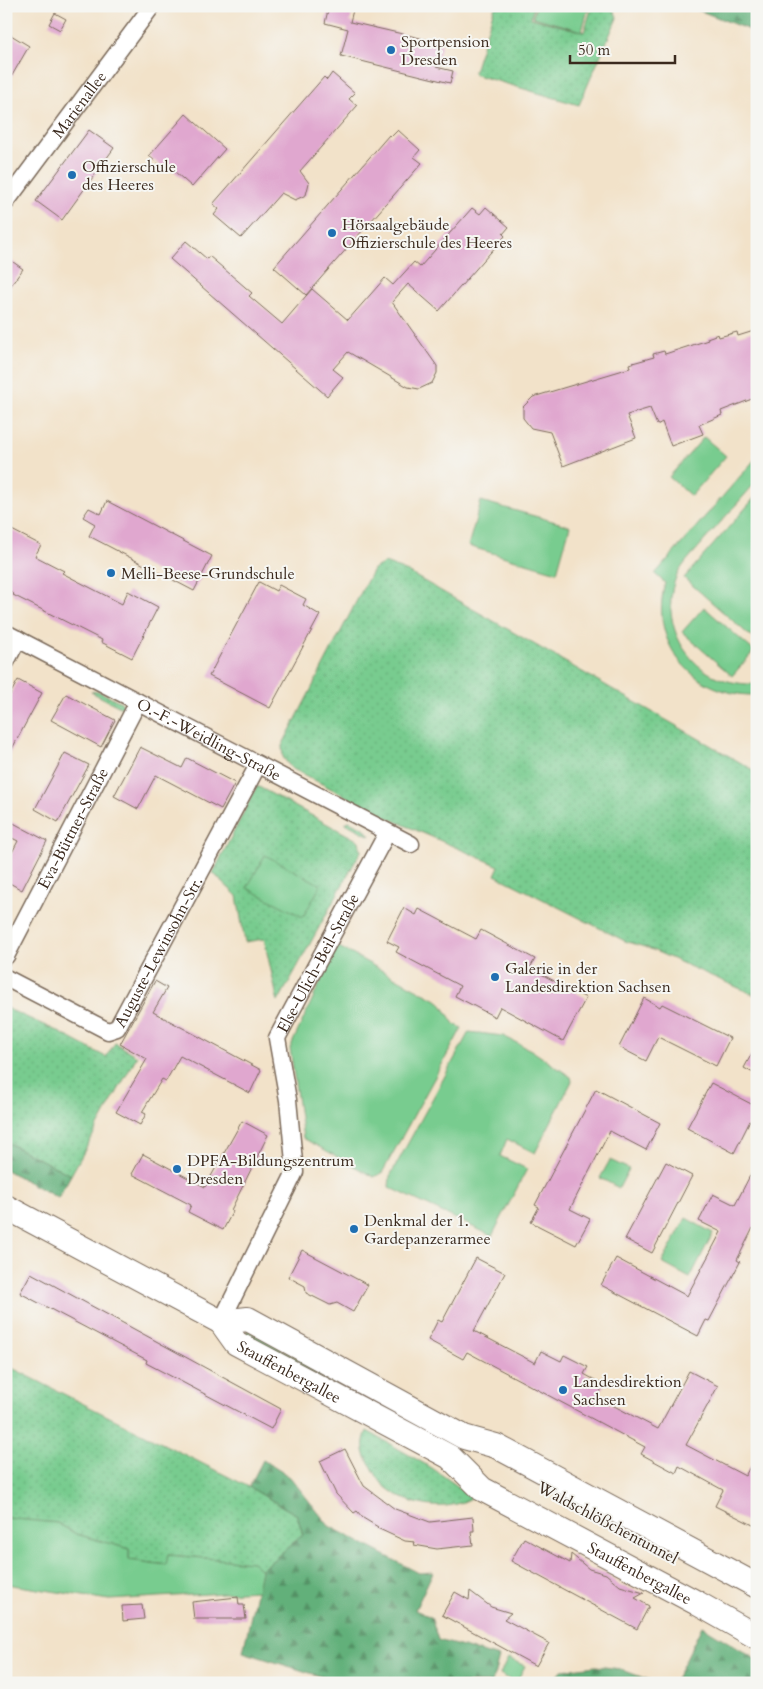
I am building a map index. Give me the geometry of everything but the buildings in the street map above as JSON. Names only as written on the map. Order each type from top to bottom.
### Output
[{"type":"main road","points":[[6,1207],[221,1322]]},
{"type":"main road","name":"Stauffenbergallee","points":[[757,1586],[496,1446],[464,1437],[248,1319],[221,1322],[236,1343],[450,1457],[482,1489],[697,1603],[757,1637]]},
{"type":"main road","name":"Waldschlößchentunnel","points":[[464,1437],[491,1458],[757,1600]]},
{"type":"main road","name":"Waldschlößchentunnel","points":[[450,1457],[487,1475],[757,1621]]},
{"type":"street","name":"Marienallee","points":[[6,202],[152,6]]},
{"type":"street","points":[[6,662],[12,636]]},
{"type":"street","name":"O.-F.-Weidling-Straße","points":[[12,636],[411,844]]},
{"type":"street","name":"Eva-Büttner-Straße","points":[[6,956],[138,702]]},
{"type":"street","name":"Auguste-Lewinsohn-Str.","points":[[6,978],[108,1031],[117,1028],[258,765]]},
{"type":"street","name":"Else-Ulich-Beil-Straße","points":[[221,1322],[295,1172],[288,1100],[277,1038],[387,833]]},
{"type":"green space","points":[[495,6],[534,6],[531,18],[584,32],[592,6],[613,8],[617,18],[579,105],[473,74]]},
{"type":"green space","points":[[536,6],[589,6],[582,31],[533,17]]},
{"type":"green space","points":[[688,6],[757,6],[757,33]]},
{"type":"green space","points":[[704,437],[726,456],[691,496],[669,477]]},
{"type":"green space","points":[[757,457],[757,481],[684,564],[676,577],[671,599],[671,611],[676,633],[681,644],[701,668],[727,681],[757,684],[757,695],[735,693],[714,687],[696,677],[681,663],[670,646],[663,627],[662,606],[665,583],[655,574]]},
{"type":"green space","points":[[757,495],[757,642],[684,578]]},
{"type":"green space","points":[[481,501],[570,526],[557,572],[468,546]]},
{"type":"green space","points":[[385,563],[408,572],[757,772],[757,996],[648,948],[625,941],[495,875],[499,866],[388,818],[291,768],[283,757],[282,746],[373,569]]},
{"type":"green space","points":[[704,607],[754,651],[732,676],[682,632]]},
{"type":"green space","points":[[98,691],[121,702],[126,710],[91,692]]},
{"type":"green space","points":[[257,786],[359,841],[361,851],[278,1002],[264,939],[245,942],[237,896],[213,873]]},
{"type":"green space","points":[[349,821],[364,828],[370,836],[345,823]]},
{"type":"green space","points":[[265,855],[321,885],[303,917],[247,888]]},
{"type":"green space","points":[[337,946],[440,1002],[454,1024],[462,1028],[382,1173],[374,1177],[303,1138],[290,1048]]},
{"type":"green space","points":[[6,1008],[55,1030],[106,1057],[115,1043],[137,1056],[71,1175],[6,1142]]},
{"type":"green space","points":[[469,1032],[503,1036],[531,1050],[571,1077],[572,1081],[535,1153],[507,1139],[500,1156],[527,1169],[492,1236],[389,1187],[390,1176]]},
{"type":"green space","points":[[6,1142],[71,1175],[58,1198],[6,1170]]},
{"type":"green space","points":[[610,1160],[629,1169],[619,1188],[600,1178]]},
{"type":"green space","points":[[686,1218],[713,1233],[690,1278],[662,1263]]},
{"type":"green space","points":[[247,1330],[354,1389],[350,1396],[243,1338]]},
{"type":"green space","points":[[6,1365],[249,1487],[297,1515],[303,1535],[261,1570],[251,1562],[169,1555],[167,1565],[129,1560],[129,1549],[76,1534],[57,1523],[6,1518]]},
{"type":"green space","points":[[367,1431],[432,1468],[473,1497],[452,1505],[430,1506],[418,1504],[397,1495],[381,1482],[367,1458],[364,1450],[364,1441]]},
{"type":"green space","points":[[263,1460],[290,1477],[329,1526],[419,1573],[433,1572],[415,1610],[431,1617],[438,1640],[499,1657],[492,1683],[342,1683],[243,1652],[261,1570],[303,1535],[297,1515],[249,1487]]},
{"type":"green space","points":[[6,1518],[57,1523],[76,1534],[129,1549],[129,1560],[166,1565],[168,1555],[252,1562],[261,1570],[257,1591],[109,1600],[6,1584]]},
{"type":"green space","points":[[702,1626],[757,1660],[757,1683],[674,1683]]},
{"type":"green space","points":[[508,1658],[525,1666],[516,1683],[500,1674]]},
{"type":"green space","points":[[596,1666],[620,1669],[657,1683],[551,1683],[562,1670]]},
{"type":"place","name":"Sportpension Dresden","points":[[391,50]]},
{"type":"place","name":"Offizierschule des Heeres","points":[[72,175]]},
{"type":"place","name":"Hörsaalgebäude Offizierschule des Heeres","points":[[332,233]]},
{"type":"place","name":"Melli-Beese-Grundschule","points":[[111,573]]},
{"type":"place","name":"Galerie in der Landesdirektion Sachsen","points":[[495,977]]},
{"type":"place","name":"DPFA-Bildungszentrum Dresden","points":[[177,1169]]},
{"type":"place","name":"Denkmal der 1. Gardepanzerarmee","points":[[354,1229]]},
{"type":"place","name":"Landesdirektion Sachsen","points":[[563,1390]]}]
